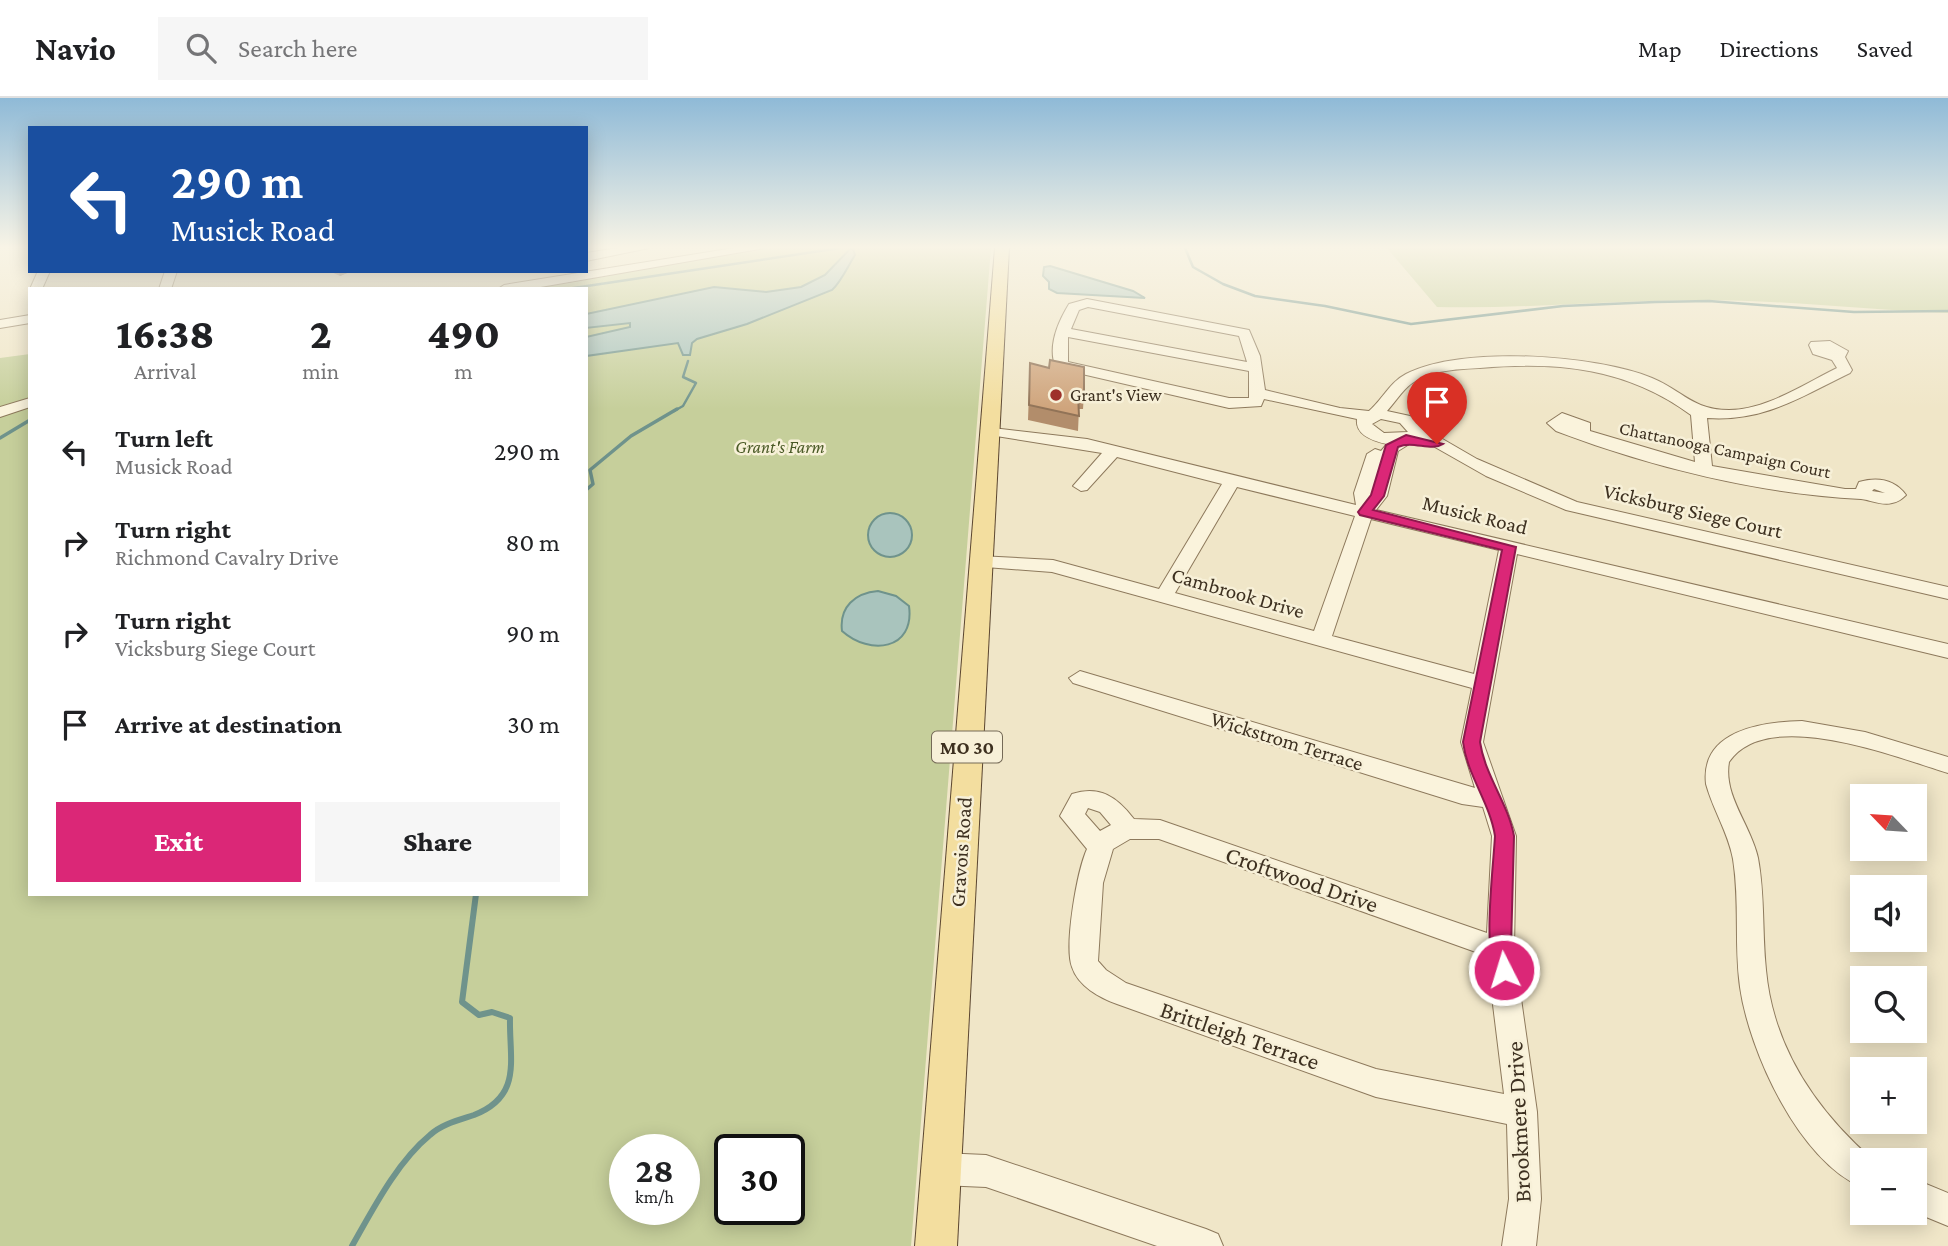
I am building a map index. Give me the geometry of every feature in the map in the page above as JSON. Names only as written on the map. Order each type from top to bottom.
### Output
[{"type":"main road","name":"Gravois Road","points":[[936,1246],[979,562],[998,302]]},
{"type":"street","points":[[1087,303],[1244,333],[1249,338],[1254,368],[1258,396],[1256,403],[1245,405],[1066,368],[1061,365],[1058,348],[1074,307],[1087,303]]},
{"type":"street","points":[[0,324],[25,320]]},
{"type":"street","points":[[1063,332],[1254,368]]},
{"type":"street","points":[[1371,423],[1387,404],[1394,388],[1416,375],[1452,367],[1519,359],[1560,360],[1602,367],[1651,383],[1682,399],[1699,413],[1731,415],[1759,411],[1845,370],[1838,357]]},
{"type":"street","points":[[1258,396],[1371,423],[1400,417]]},
{"type":"street","points":[[0,412],[28,403]]},
{"type":"street","points":[[1321,640],[1365,512],[1378,496],[1390,449],[1407,436],[1400,417],[1387,404]]},
{"type":"street","points":[[1699,413],[1704,467]]},
{"type":"street","points":[[1365,512],[1363,492],[1377,447],[1371,423]]},
{"type":"street","name":"Vicksburg Siege Court","points":[[1371,423],[1437,444],[1533,491],[1572,506],[1948,593]]},
{"type":"street","name":"Musick Road","points":[[990,430],[1114,450],[1947,654]]},
{"type":"street","name":"Chattanooga Campaign Court","points":[[1582,433],[1627,452],[1811,489],[1845,495],[1863,494]]},
{"type":"street","points":[[1081,486],[1114,450]]},
{"type":"street","points":[[1164,596],[1232,481]]},
{"type":"street","name":"Brookmere Drive","points":[[1509,547],[1472,742],[1474,757],[1494,799],[1504,836],[1500,948],[1521,1112],[1525,1199],[1519,1246]]},
{"type":"street","name":"Cambrook Drive","points":[[979,562],[1053,566],[1483,684]]},
{"type":"street","name":"Wickstrom Terrace","points":[[1080,678],[1462,795],[1494,799]]},
{"type":"street","points":[[1850,1160],[1829,1142],[1794,1095],[1772,1044],[1752,973],[1752,904],[1741,839],[1718,790],[1717,769],[1724,752],[1756,731],[1790,727],[1830,733],[1948,765]]},
{"type":"street","name":"Croftwood Drive","points":[[1111,840],[1160,830],[1500,948]]},
{"type":"street","name":"Brittleigh Terrace","points":[[1111,840],[1093,869],[1085,916],[1084,965],[1096,979],[1117,992],[1376,1083],[1521,1112]]},
{"type":"street","points":[[941,1169],[986,1171],[1206,1246]]},
{"type":"street","points":[[1927,1201],[1948,1210]]},
{"type":"green space","name":"Grant's Farm","points":[[588,302],[987,302],[911,1246],[0,1246],[0,358],[28,354],[28,896],[588,896]]},
{"type":"green space","points":[[1432,302],[1623,302],[1504,307],[1437,307]]},
{"type":"green space","points":[[1751,302],[1948,302],[1948,313]]},
{"type":"water","points":[[645,302],[803,302],[747,324],[697,339],[692,343],[690,355],[683,355],[678,343],[588,356],[588,337],[630,327],[630,323],[588,328],[588,314]]},
{"type":"water","points":[[890,513],[905,520],[912,535],[905,550],[890,557],[875,550],[868,535],[875,520]]},
{"type":"water","points":[[878,591],[896,596],[909,606],[909,621],[898,640],[877,646],[853,639],[842,631],[842,622],[850,603],[862,595]]},
{"type":"building","name":"Grant's View","points":[[1050,360],[1084,367],[1084,394],[1078,394],[1079,416],[1029,405],[1030,363],[1049,368]]},
{"type":"waterway","points":[[1294,302],[1411,324],[1563,306],[1678,302]]},
{"type":"waterway","points":[[1717,302],[1854,312],[1948,311]]},
{"type":"waterway","points":[[674,411],[683,406],[696,383],[683,377],[688,361]]},
{"type":"waterway","points":[[588,488],[593,484],[590,470],[631,436],[677,409]]},
{"type":"waterway","points":[[0,438],[28,421]]},
{"type":"waterway","points":[[352,1246],[386,1187],[418,1146],[440,1128],[490,1107],[507,1087],[511,1062],[510,1018],[492,1012],[479,1015],[462,1002],[476,896]]},
{"type":"place","name":"Grant's View","points":[[1056,395]]},
{"type":"route","points":[[1437,444],[1406,439],[1392,445],[1378,496],[1365,512],[1509,547],[1472,742],[1474,757],[1501,818],[1504,836],[1500,948],[1504,970]]}]
